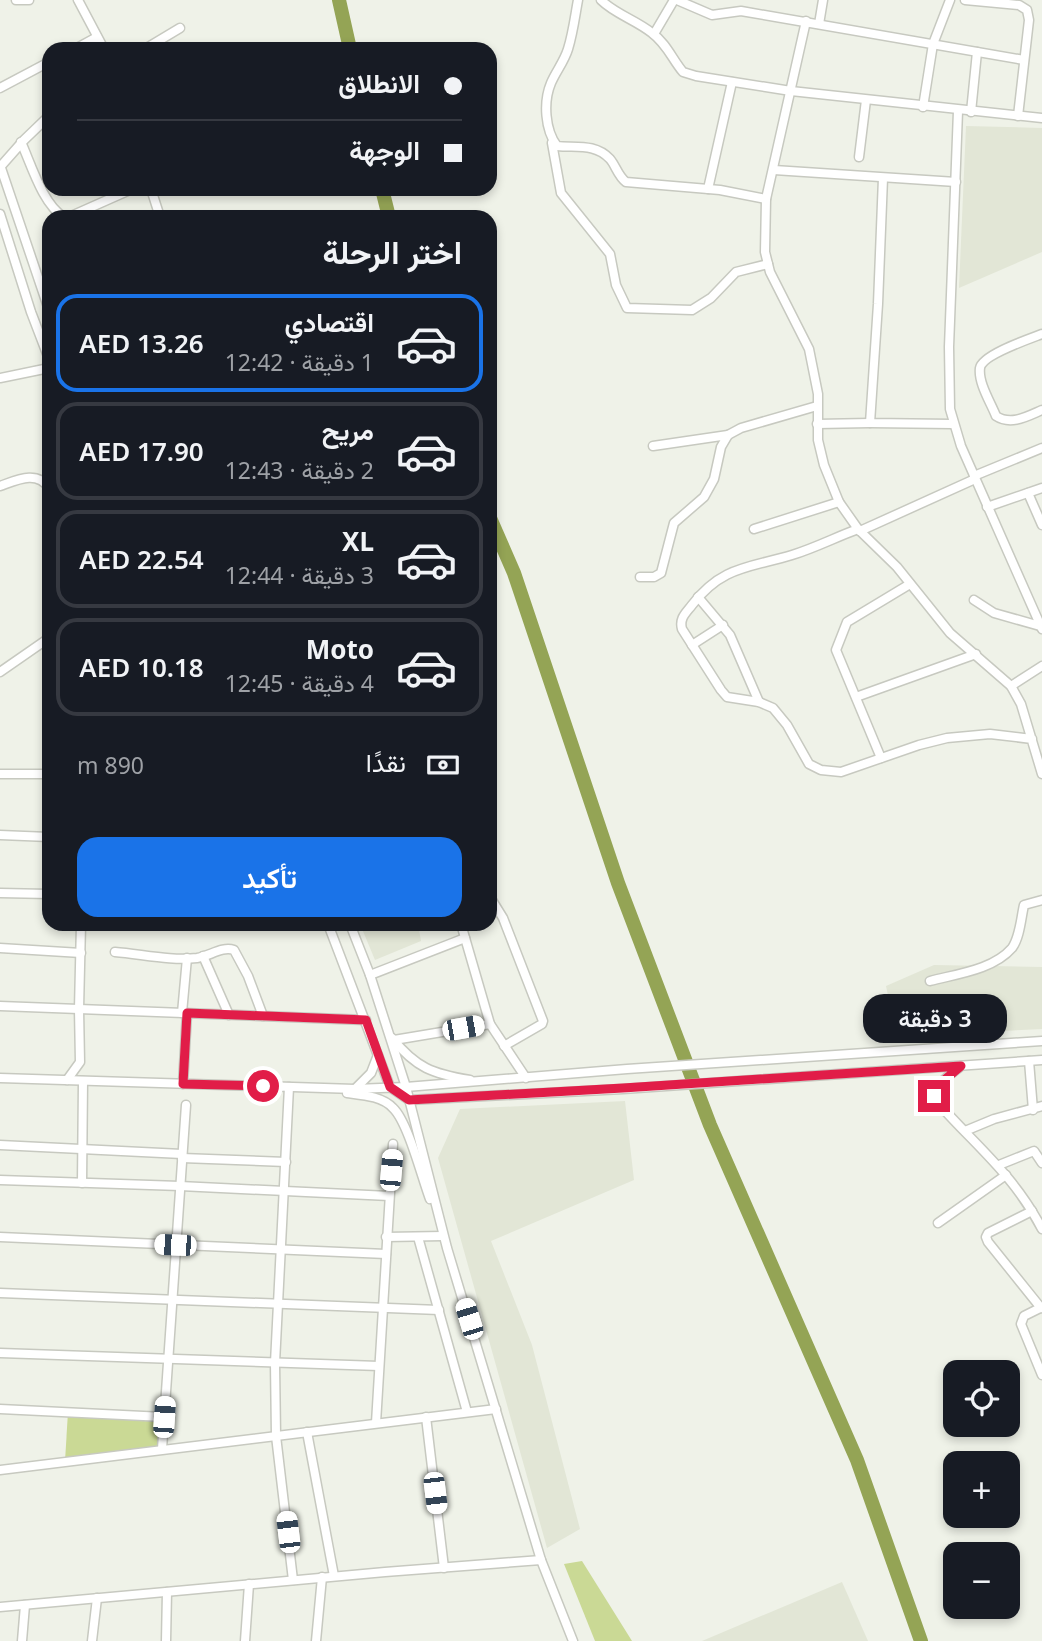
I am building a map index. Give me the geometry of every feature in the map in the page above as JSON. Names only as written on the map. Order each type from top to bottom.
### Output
[{"type":"street","points":[[16,0],[29,0]]},
{"type":"street","points":[[78,0],[100,42]]},
{"type":"street","points":[[578,0],[568,50],[551,82],[546,102],[552,140],[561,193],[610,254],[617,285],[627,309],[692,310],[711,298],[736,272],[768,264]]},
{"type":"street","points":[[600,0],[654,34],[668,48],[683,72],[791,91],[1042,118]]},
{"type":"street","points":[[654,34],[675,0],[712,15],[741,10],[1024,60]]},
{"type":"street","points":[[819,24],[823,0]]},
{"type":"street","points":[[923,107],[933,44],[950,0]]},
{"type":"street","points":[[965,0],[1019,5],[1027,10],[1029,20],[1018,116]]},
{"type":"street","points":[[806,22],[766,200],[764,234],[768,264],[782,298],[809,349],[815,372],[818,440],[824,465],[839,502],[859,530],[910,584],[950,633],[1011,685],[1021,704],[1041,769]]},
{"type":"street","points":[[157,42],[180,28]]},
{"type":"street","points":[[88,42],[97,37]]},
{"type":"street","points":[[971,112],[977,52]]},
{"type":"street","points":[[0,88],[42,66]]},
{"type":"street","points":[[708,189],[732,82]]},
{"type":"street","points":[[859,157],[866,100]]},
{"type":"street","points":[[958,111],[948,389],[953,424],[974,478],[1041,628]]},
{"type":"street","points":[[42,122],[0,165],[42,289]]},
{"type":"street","points":[[552,140],[557,146],[584,146],[601,152],[611,160],[622,180],[626,182],[708,189],[766,200]]},
{"type":"street","points":[[21,142],[42,188]]},
{"type":"street","points":[[774,170],[956,182]]},
{"type":"street","points":[[870,424],[883,178]]},
{"type":"street","points":[[82,210],[116,196]]},
{"type":"street","points":[[0,214],[42,341]]},
{"type":"street","points":[[1042,334],[987,358],[980,369],[996,416],[1009,421],[1042,410]]},
{"type":"street","points":[[0,378],[42,369]]},
{"type":"street","points":[[653,446],[728,435],[741,428],[817,406]]},
{"type":"street","points":[[817,424],[953,424]]},
{"type":"street","points":[[640,577],[654,577],[661,573],[674,523],[704,497],[714,479],[721,447],[728,435]]},
{"type":"street","points":[[1032,739],[990,734],[958,736],[919,745],[841,772],[821,770],[809,764],[787,725],[773,708],[759,702],[727,697],[681,624],[682,617],[709,585],[744,566],[790,556],[859,530],[1042,449]]},
{"type":"street","points":[[0,486],[34,477],[42,479]]},
{"type":"street","points":[[987,507],[1042,488]]},
{"type":"street","points":[[1028,493],[1042,525]]},
{"type":"street","points":[[754,529],[839,502]]},
{"type":"street","points":[[881,758],[836,650],[847,622],[910,584]]},
{"type":"street","points":[[698,597],[723,625],[740,653],[759,702]]},
{"type":"street","points":[[974,600],[994,613],[1041,628]]},
{"type":"street","points":[[692,645],[723,625]]},
{"type":"street","points":[[0,672],[42,643]]},
{"type":"street","points":[[856,697],[976,654]]},
{"type":"street","points":[[1011,685],[1042,666]]},
{"type":"street","points":[[0,774],[42,774]]},
{"type":"street","points":[[0,835],[42,837]]},
{"type":"street","points":[[0,893],[42,894]]},
{"type":"street","points":[[930,981],[980,967],[997,959],[1012,947],[1018,934],[1024,905],[1042,900]]},
{"type":"street","points":[[497,907],[543,1021],[505,1046]]},
{"type":"street","points":[[67,1080],[80,1062],[82,931]]},
{"type":"street","points":[[331,931],[390,1087],[409,1100],[1042,1060]]},
{"type":"street","points":[[353,931],[392,1037],[447,1248]]},
{"type":"street","points":[[464,931],[490,1024],[526,1078]]},
{"type":"street","points":[[370,975],[466,938]]},
{"type":"street","points":[[0,948],[80,953]]},
{"type":"street","points":[[115,952],[187,958],[227,948],[234,950],[248,976],[263,1016]]},
{"type":"street","points":[[203,956],[229,1014]]},
{"type":"street","points":[[183,1084],[187,958]]},
{"type":"street","points":[[0,1006],[366,1020]]},
{"type":"street","points":[[392,1037],[490,1024]]},
{"type":"street","points":[[392,1037],[417,1064],[438,1074],[483,1082]]},
{"type":"street","points":[[0,1079],[355,1089],[1042,1041]]},
{"type":"street","points":[[355,1089],[371,1073],[378,1055]]},
{"type":"street","points":[[965,1131],[993,1119],[1038,1108],[1029,1061]]},
{"type":"street","points":[[961,1066],[936,1087],[934,1096],[999,1165],[1042,1228]]},
{"type":"street","points":[[82,1183],[83,1081]]},
{"type":"street","points":[[289,1087],[275,1363],[276,1436],[293,1580]]},
{"type":"street","points":[[310,1087],[376,1098],[395,1109],[402,1121],[447,1248],[541,1560],[573,1641]]},
{"type":"street","points":[[162,1449],[186,1105]]},
{"type":"street","points":[[0,1144],[286,1162]]},
{"type":"street","points":[[376,1423],[393,1144]]},
{"type":"street","points":[[999,1165],[1034,1151],[1042,1161]]},
{"type":"street","points":[[937,1223],[1006,1175]]},
{"type":"street","points":[[0,1180],[180,1185],[388,1196]]},
{"type":"street","points":[[1032,1211],[988,1233],[986,1237],[1042,1307],[1024,1316],[1021,1324],[1042,1375]]},
{"type":"street","points":[[386,1237],[443,1236]]},
{"type":"street","points":[[0,1237],[386,1254]]},
{"type":"street","points":[[418,1237],[467,1412]]},
{"type":"street","points":[[0,1293],[439,1310]]},
{"type":"street","points":[[0,1353],[380,1366]]},
{"type":"street","points":[[0,1409],[164,1417]]},
{"type":"street","points":[[0,1470],[496,1409]]},
{"type":"street","points":[[426,1417],[444,1568]]},
{"type":"street","points":[[307,1432],[334,1576]]},
{"type":"street","points":[[0,1607],[541,1560]]},
{"type":"street","points":[[316,1641],[322,1577]]},
{"type":"street","points":[[246,1641],[249,1584]]},
{"type":"street","points":[[166,1641],[167,1592]]},
{"type":"street","points":[[92,1641],[97,1598]]},
{"type":"street","points":[[22,1641],[24,1605]]},
{"type":"shaded area","points":[[966,126],[1042,128],[1042,252],[959,288]]},
{"type":"shaded area","points":[[363,931],[419,931],[421,941],[375,960]]},
{"type":"shaded area","points":[[934,965],[1042,967],[1042,1029],[896,1033],[886,986]]},
{"type":"shaded area","points":[[625,1101],[634,1180],[491,1241],[532,1345],[580,1529],[547,1548],[438,1158],[460,1109]]},
{"type":"shaded area","points":[[842,1582],[868,1641],[702,1641]]},
{"type":"green space","points":[[68,1412],[164,1417],[162,1449],[65,1461]]},
{"type":"green space","points":[[582,1561],[632,1641],[595,1641],[564,1564]]},
{"type":"waterway","points":[[339,0],[348,42]]},
{"type":"waterway","points":[[384,196],[387,210]]},
{"type":"waterway","points":[[497,534],[514,573],[618,883],[710,1125],[857,1460],[921,1641]]},
{"type":"route","points":[[263,1086],[183,1084],[187,1013],[366,1020],[390,1087],[409,1100],[961,1066],[936,1087],[934,1096]]}]
